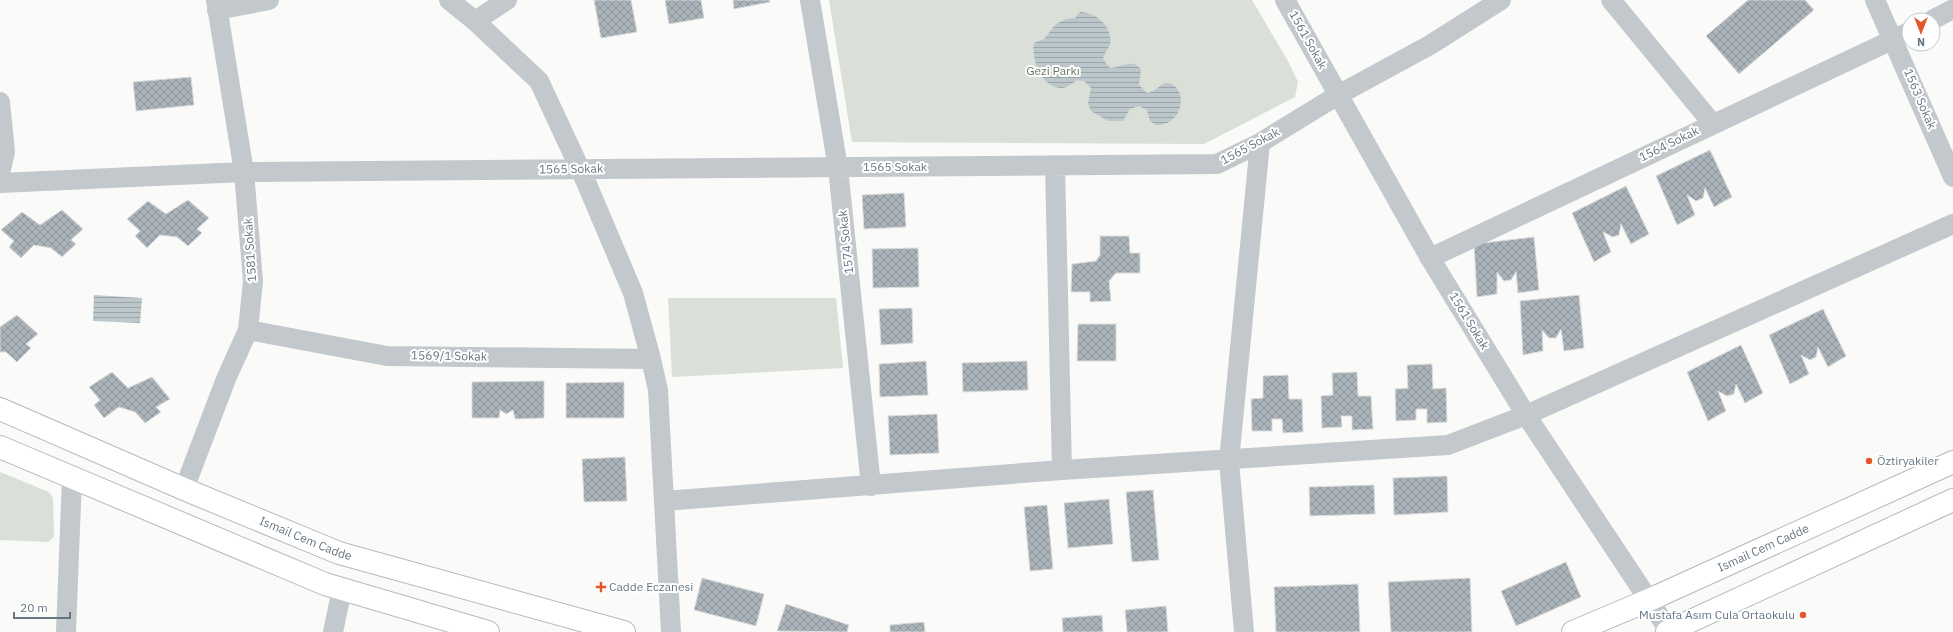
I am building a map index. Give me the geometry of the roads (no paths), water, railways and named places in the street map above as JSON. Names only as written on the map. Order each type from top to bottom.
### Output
[{"type":"main road","name":"Ismail Cem Cadde","points":[[0,409],[184,489],[339,553],[624,632]]},
{"type":"main road","points":[[0,447],[325,584],[488,632]]},
{"type":"main road","name":"Ismail Cem Cadde","points":[[1573,632],[1649,600],[1953,462]]},
{"type":"main road","points":[[1669,632],[1953,500]]},
{"type":"street","points":[[216,5],[269,0]]},
{"type":"street","points":[[449,0],[475,21],[539,81],[579,168],[633,293],[652,358],[658,390],[671,632]]},
{"type":"street","points":[[475,21],[506,0]]},
{"type":"street","name":"1574 Sokak","points":[[810,0],[838,168],[872,486]]},
{"type":"street","name":"1561 Sokak","points":[[1286,0],[1430,258],[1526,415],[1669,632]]},
{"type":"street","name":"1565 Sokak","points":[[0,183],[244,172],[579,168],[838,168],[1217,164],[1260,143],[1338,95],[1430,45],[1501,0]]},
{"type":"street","points":[[1611,0],[1712,123]]},
{"type":"street","name":"1563 Sokak","points":[[1876,0],[1901,35]]},
{"type":"street","name":"1581 Sokak","points":[[184,489],[226,379],[248,330],[253,281],[244,172],[216,5]]},
{"type":"street","points":[[1941,15],[1953,9]]},
{"type":"street","name":"1564 Sokak","points":[[1430,258],[1712,123],[1901,36]]},
{"type":"street","name":"1563 Sokak","points":[[1908,52],[1953,177]]},
{"type":"street","points":[[0,102],[5,152],[0,173]]},
{"type":"street","points":[[1244,632],[1228,461],[1260,143]]},
{"type":"street","points":[[1055,166],[1062,470]]},
{"type":"street","points":[[664,501],[1062,470],[1228,461],[1448,445],[1526,415],[1953,224]]},
{"type":"street","name":"1569/1 Sokak","points":[[248,330],[387,356],[652,358]]},
{"type":"street","points":[[66,632],[72,478]]},
{"type":"street","points":[[333,632],[342,589]]},
{"type":"place","name":"Öztiryakiler","points":[[1869,461]]},
{"type":"place","name":"Cadde Eczanesi","points":[[601,587]]},
{"type":"place","name":"Mustafa Asım Cula Ortaokulu","points":[[1803,615]]},
{"type":"park label","name":"Gezi Parkı","points":[[1053,71]]}]
